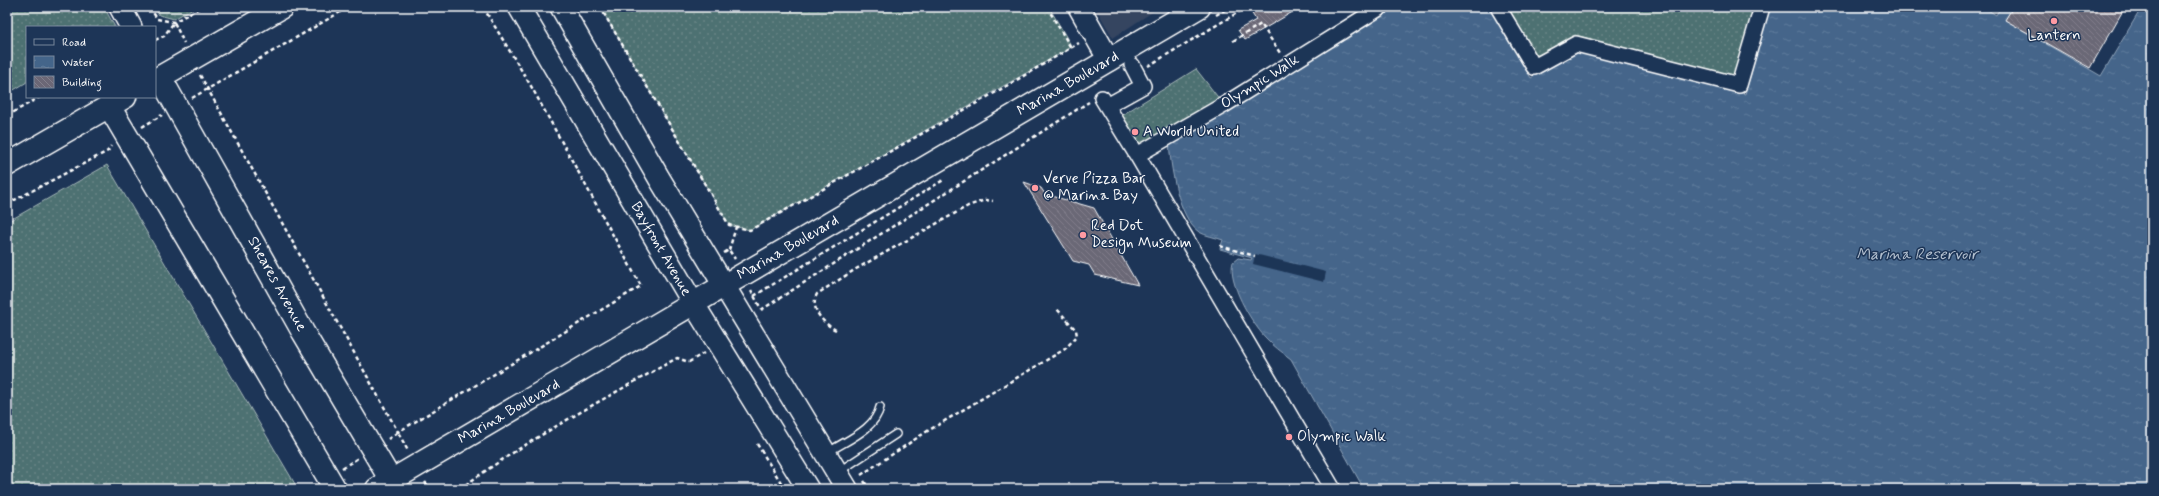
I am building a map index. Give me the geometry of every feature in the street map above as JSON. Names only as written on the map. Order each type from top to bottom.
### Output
[{"type":"main road","points":[[120,7],[130,26]]},
{"type":"main road","points":[[157,75],[282,7]]},
{"type":"main road","name":"Bayfront Avenue","points":[[519,7],[693,303],[805,488]]},
{"type":"main road","points":[[561,7],[723,286],[827,453],[849,479]]},
{"type":"main road","points":[[1079,7],[1109,60]]},
{"type":"main road","name":"Marina Boulevard","points":[[388,486],[678,314],[693,303],[1199,7]]},
{"type":"main road","name":"Sheares Avenue","points":[[157,75],[177,106],[388,486]]},
{"type":"main road","points":[[7,165],[117,102],[121,143],[335,489]]},
{"type":"street","name":"Olympic Walk","points":[[1137,155],[1381,7]]},
{"type":"street","points":[[1498,7],[1534,67],[1576,44],[1739,85],[1762,7]]},
{"type":"street","points":[[1134,69],[1143,86],[1101,101],[1137,155],[1333,489]]},
{"type":"lane","points":[[827,453],[872,425],[878,417],[880,407]]},
{"type":"lane","points":[[849,479],[896,434]]},
{"type":"path","points":[[150,7],[157,19],[174,22],[201,7]]},
{"type":"path","points":[[7,204],[108,151],[112,144],[121,143],[177,106],[349,7]]},
{"type":"path","points":[[206,89],[333,311],[398,432],[641,286],[531,86],[483,7]]},
{"type":"path","points":[[600,7],[728,225],[750,230],[998,91],[1072,47],[1047,7]]},
{"type":"path","points":[[1134,69],[1248,7]]},
{"type":"path","points":[[1232,41],[1261,24],[1287,65]]},
{"type":"path","points":[[7,116],[38,98]]},
{"type":"path","points":[[761,310],[1101,101]]},
{"type":"path","points":[[836,330],[826,325],[815,309],[814,300],[817,294],[856,269],[968,206],[984,200],[994,201]]},
{"type":"path","points":[[729,250],[736,227]]},
{"type":"path","points":[[1220,246],[1255,256]]},
{"type":"path","points":[[849,479],[1065,349],[1075,339],[1076,330],[1056,308]]},
{"type":"path","points":[[460,489],[486,470],[609,396],[678,358],[688,362],[702,354]]},
{"type":"path","points":[[307,489],[312,485],[308,479]]},
{"type":"shaded area","points":[[1095,7],[1160,7],[1113,38]]},
{"type":"green space","points":[[7,7],[104,7],[114,26],[26,26],[26,83],[7,94]]},
{"type":"green space","points":[[154,7],[195,7],[174,19],[159,15]]},
{"type":"green space","points":[[600,7],[1049,7],[1072,47],[750,230],[729,225]]},
{"type":"green space","points":[[1507,7],[1754,7],[1735,77],[1575,35],[1536,58]]},
{"type":"green space","points":[[1196,69],[1224,105],[1137,155],[1122,115]]},
{"type":"green space","points":[[107,165],[295,484],[286,489],[7,489],[7,222]]},
{"type":"water","name":"Marina Reservoir","points":[[1396,7],[1489,7],[1531,78],[1577,51],[1745,94],[1770,7],[1983,7],[1996,15],[2001,7],[2013,7],[2005,20],[2101,76],[2142,7],[2152,7],[2152,489],[1364,489],[1291,359],[1265,337],[1247,312],[1237,291],[1232,270],[1233,262],[1238,258],[1251,260],[1252,258],[1220,249],[1223,240],[1199,232],[1192,225],[1186,215],[1176,190],[1171,163],[1169,140]]},
{"type":"pier","points":[[1255,254],[1326,272],[1324,282],[1253,264]]},
{"type":"building","points":[[1248,7],[1301,7],[1245,40],[1238,30],[1256,20]]},
{"type":"building","points":[[2013,7],[2125,7],[2090,68],[2005,20]]},
{"type":"building","name":"Red Dot Design Museum","points":[[1024,182],[1041,188],[1045,194],[1094,208],[1138,285],[1095,275],[1089,265],[1073,261]]},
{"type":"place","name":"Lantern","points":[[2054,21]]},
{"type":"place","name":"A World United","points":[[1135,132]]},
{"type":"place","name":"Verve Pizza Bar @ Marina Bay","points":[[1035,188]]},
{"type":"place","name":"Red Dot Design Museum","points":[[1083,235]]},
{"type":"place","name":"Olympic Walk","points":[[1289,437]]}]
